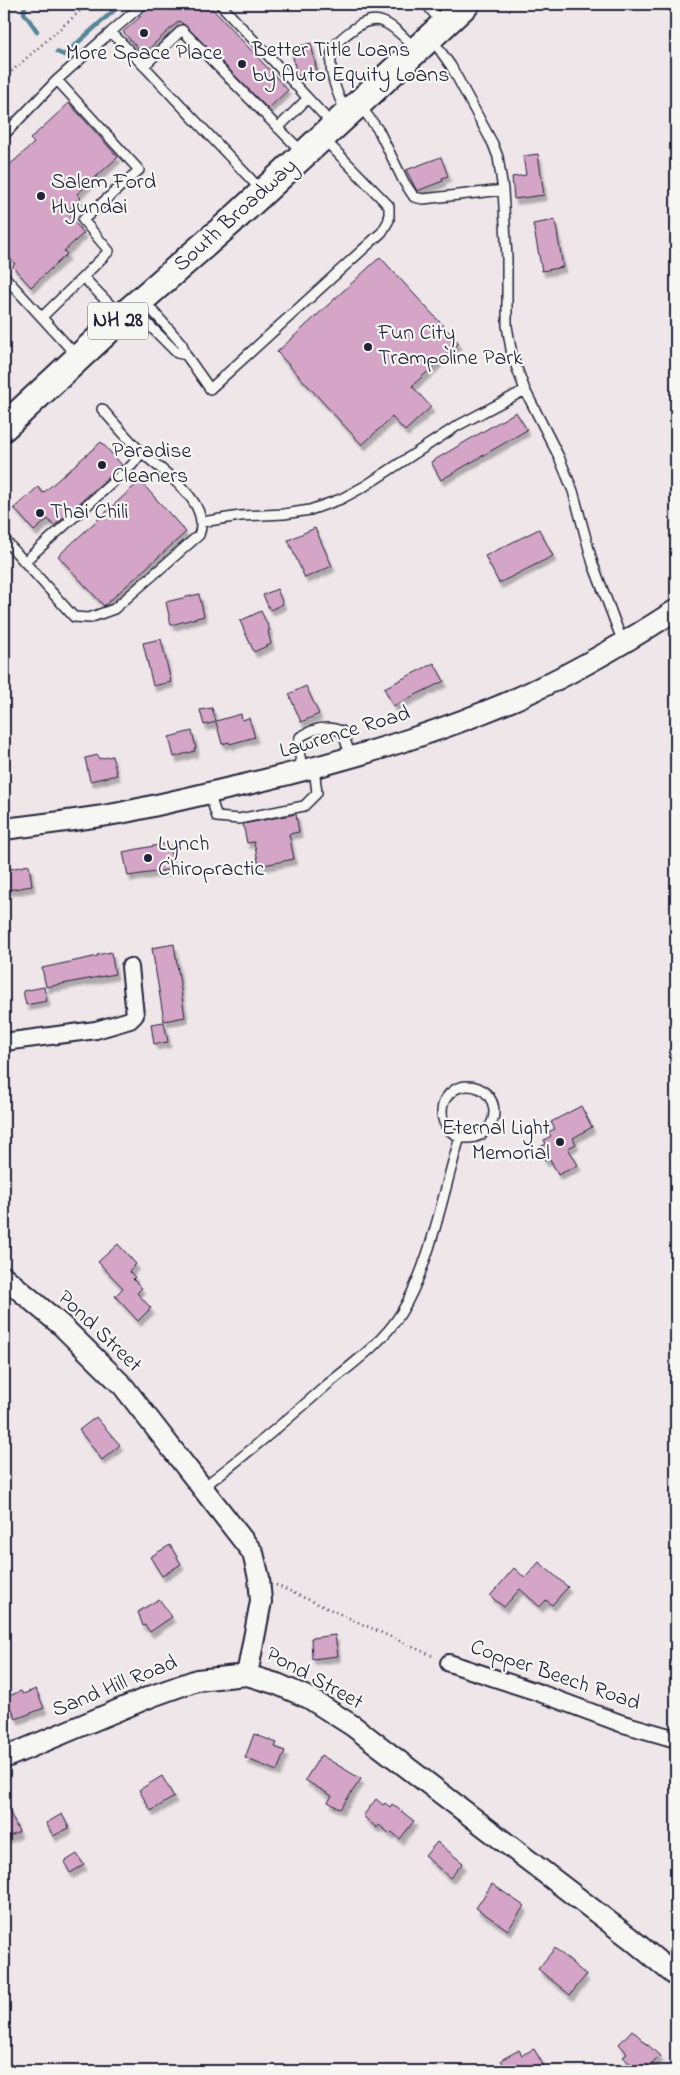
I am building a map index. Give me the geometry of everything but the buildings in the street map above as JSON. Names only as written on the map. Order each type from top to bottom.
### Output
[{"type":"main road","name":"South Broadway","points":[[4,427],[132,309],[263,193],[466,4]]},
{"type":"street","name":"Lawrence Road","points":[[4,829],[119,813],[209,793],[308,770],[422,735],[487,711],[574,671],[676,610]]},
{"type":"street","points":[[4,1042],[96,1030],[130,1020],[135,1015],[130,967]]},
{"type":"street","name":"Pond Street","points":[[4,1277],[61,1324],[123,1386],[253,1553],[259,1578],[261,1601],[247,1674],[277,1684],[309,1698],[353,1726],[630,1938],[676,1976]]},
{"type":"street","name":"Copper Beech Road","points":[[449,1663],[537,1692],[620,1723],[676,1739]]},
{"type":"street","name":"Sand Hill Road","points":[[4,1758],[135,1702],[197,1680],[247,1674]]},
{"type":"lane","points":[[4,135],[57,80],[143,4]]},
{"type":"lane","points":[[83,277],[182,344],[186,355],[210,389],[382,232],[389,220],[389,206],[333,126],[220,4]]},
{"type":"lane","points":[[426,4],[430,37],[451,66],[493,144],[498,157],[507,258],[507,326],[512,356],[525,390],[559,457],[573,491],[593,564],[623,643]]},
{"type":"lane","points":[[333,126],[336,91],[331,54],[342,38],[357,26],[374,20],[430,37]]},
{"type":"lane","points":[[144,66],[182,30],[278,128],[333,126],[379,131],[404,182],[414,197],[423,200],[502,190]]},
{"type":"lane","points":[[111,32],[263,193]]},
{"type":"lane","points":[[42,317],[109,251],[83,220],[139,170],[57,80]]},
{"type":"lane","points":[[278,128],[307,99]]},
{"type":"lane","points":[[4,276],[78,358]]},
{"type":"lane","points":[[132,309],[177,353],[186,355]]},
{"type":"lane","points":[[202,522],[240,516],[284,514],[310,510],[341,498],[365,486],[457,426],[525,390]]},
{"type":"lane","points":[[4,539],[74,617],[89,618],[114,609],[199,535],[202,522],[201,514],[197,507],[178,484],[142,452],[102,409]]},
{"type":"lane","points":[[24,562],[132,465],[142,452]]},
{"type":"lane","points":[[209,793],[217,817],[239,819],[304,806],[317,793],[298,747],[300,737],[313,729],[330,727],[342,731],[351,758]]},
{"type":"lane","points":[[476,1086],[490,1096],[494,1113],[492,1122],[481,1135],[473,1138],[460,1136],[449,1130],[444,1123],[442,1106],[446,1098],[458,1087],[476,1086]]},
{"type":"lane","points":[[202,1488],[243,1457],[363,1355],[393,1325],[405,1306],[422,1267],[460,1136]]},
{"type":"path","points":[[4,78],[88,4]]},
{"type":"path","points":[[259,1578],[449,1663]]},
{"type":"waterway","points":[[25,4],[24,13],[37,31]]},
{"type":"waterway","points":[[57,52],[64,55],[121,4]]},
{"type":"place","name":"More Space Place","points":[[144,33]]},
{"type":"place","name":"Better Title Loans by Auto Equity Loans","points":[[242,64]]},
{"type":"place","name":"Salem Ford Hyundai","points":[[41,196]]},
{"type":"place","name":"Fun City Trampoline Park","points":[[368,347]]},
{"type":"place","name":"Paradise Cleaners","points":[[102,465]]},
{"type":"place","name":"Thai Chili","points":[[40,513]]},
{"type":"place","name":"Lynch Chiropractic","points":[[148,858]]},
{"type":"place","name":"Eternal Light Memorial","points":[[560,1142]]}]
